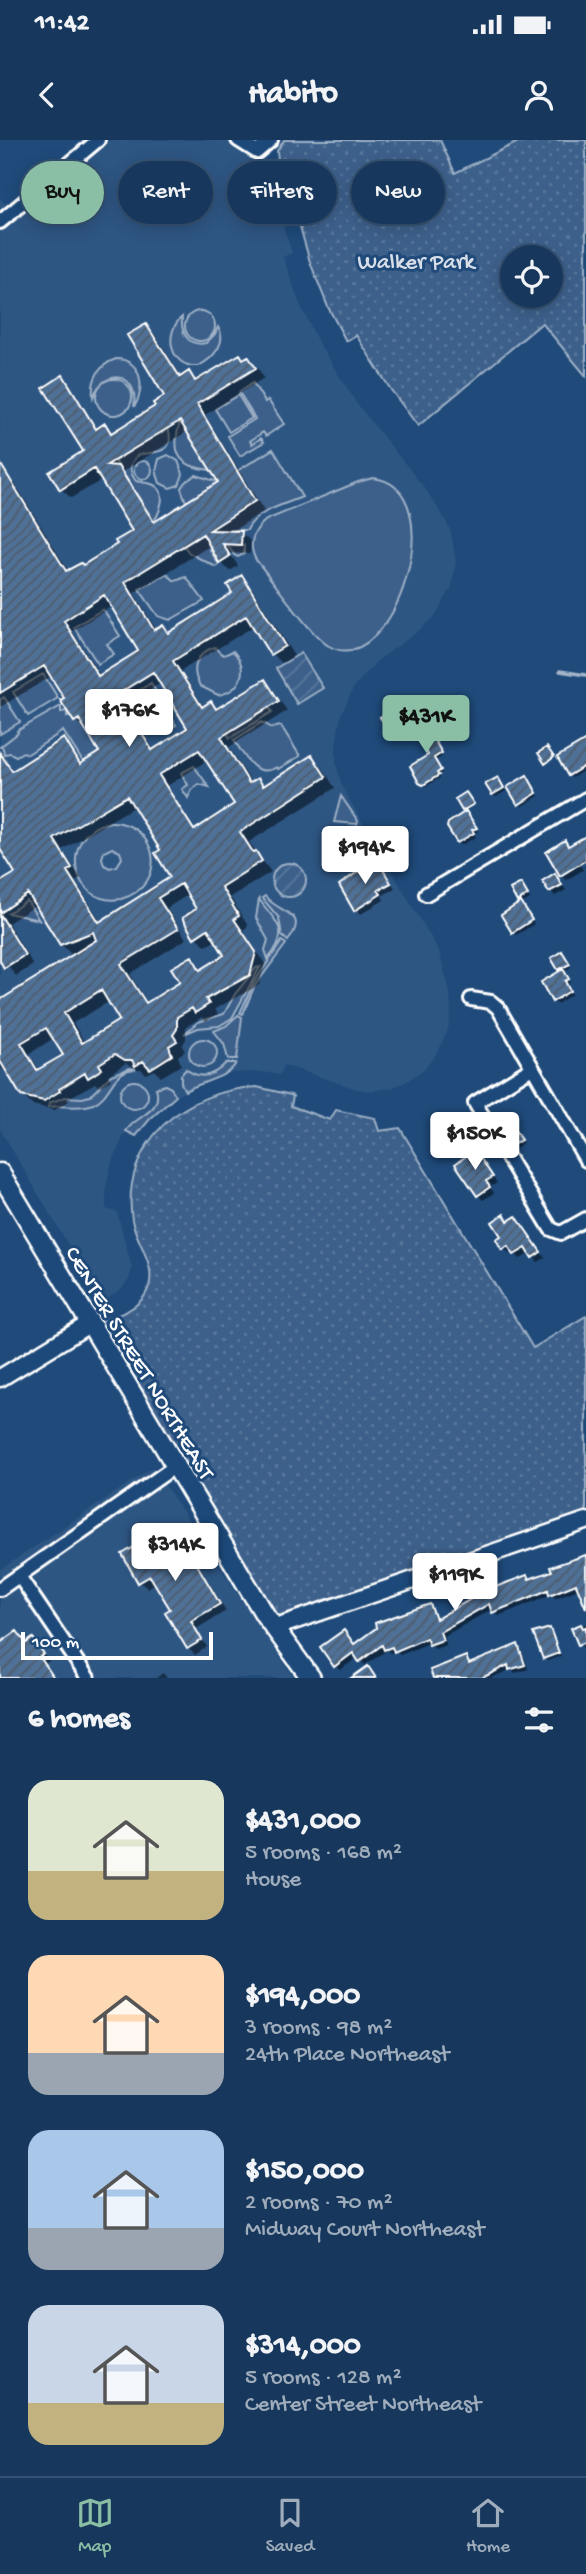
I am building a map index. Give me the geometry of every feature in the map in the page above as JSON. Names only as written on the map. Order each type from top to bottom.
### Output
[{"type":"main road","name":"CENTER STREET NORTHEAST","points":[[0,1173],[273,1628],[311,1678]]},
{"type":"street","points":[[0,222],[98,140]]},
{"type":"street","points":[[238,140],[257,152],[271,140]]},
{"type":"street","points":[[426,894],[586,799]]},
{"type":"street","points":[[471,999],[491,1002],[498,1008],[586,1160]]},
{"type":"street","points":[[532,1069],[475,1103],[551,1229],[561,1233],[586,1219]]},
{"type":"street","points":[[0,1378],[89,1324]]},
{"type":"street","points":[[0,1589],[174,1467]]},
{"type":"street","points":[[273,1628],[586,1521]]},
{"type":"street","points":[[19,1576],[88,1678]]},
{"type":"shaded area","points":[[110,140],[226,140],[247,156],[251,161],[227,161],[227,224],[283,224],[292,253],[283,257],[299,302],[318,342],[357,404],[442,514],[451,532],[456,562],[452,587],[435,616],[377,661],[354,687],[341,715],[336,745],[336,763],[341,783],[350,801],[439,951],[450,992],[451,1014],[447,1033],[435,1056],[424,1069],[406,1082],[391,1088],[369,1091],[357,1089],[284,1065],[280,1075],[262,1072],[229,1073],[198,1084],[176,1096],[150,1119],[136,1136],[126,1131],[111,1165],[106,1187],[106,1209],[117,1212],[132,1268],[129,1279],[121,1290],[102,1302],[0,1129],[0,197],[14,218],[21,212],[21,224],[104,224],[104,161],[83,161]]},
{"type":"shaded area","points":[[153,1467],[294,1678],[0,1678],[0,1570]]},
{"type":"green space","name":"Walker Park","points":[[284,140],[440,140],[455,173],[522,140],[586,140],[586,376],[542,323],[418,426],[356,335],[346,341],[328,307],[310,262],[299,224],[337,224],[337,161],[278,161],[277,151]]},
{"type":"green space","points":[[200,311],[211,315],[215,326],[211,337],[200,341],[189,337],[185,326],[189,315]]},
{"type":"green space","points":[[182,317],[186,337],[194,343],[206,343],[218,327],[221,333],[217,350],[198,366],[181,361],[172,348],[173,332]]},
{"type":"green space","points":[[116,359],[131,364],[139,376],[140,392],[134,407],[132,387],[120,378],[106,381],[93,397],[93,384],[97,374],[105,365]]},
{"type":"green space","points":[[114,379],[127,384],[132,397],[127,410],[114,415],[101,410],[96,397],[101,384]]},
{"type":"green space","points":[[253,383],[284,424],[266,436],[263,432],[250,441],[252,444],[261,438],[264,442],[240,456],[228,436],[255,419],[239,392]]},
{"type":"green space","points":[[238,395],[252,418],[229,432],[215,409]]},
{"type":"green space","points":[[180,421],[211,470],[191,465],[179,456],[176,441]]},
{"type":"green space","points":[[168,427],[170,436],[167,447],[158,452],[138,455],[131,467],[136,481],[150,483],[161,492],[160,508],[154,521],[115,461]]},
{"type":"green space","points":[[273,449],[302,497],[263,513],[247,530],[233,530],[232,544],[244,545],[244,554],[238,557],[224,539],[210,550],[219,565],[216,567],[189,553],[184,546],[255,501],[237,471]]},
{"type":"green space","points":[[168,455],[178,461],[183,474],[179,485],[170,488],[160,483],[156,471],[159,459]]},
{"type":"green space","points":[[139,461],[147,461],[152,470],[150,477],[139,479],[134,474],[134,466]]},
{"type":"green space","points":[[196,475],[218,482],[186,502],[181,488]]},
{"type":"green space","points":[[373,478],[397,489],[410,513],[412,544],[406,578],[393,611],[375,636],[353,649],[329,646],[302,619],[256,560],[252,549],[253,538],[266,520]]},
{"type":"green space","points":[[167,574],[175,581],[186,577],[204,601],[170,620],[158,616],[139,589]]},
{"type":"green space","points":[[103,609],[120,636],[107,644],[114,654],[98,664],[74,627]]},
{"type":"green space","points":[[215,647],[224,655],[233,651],[242,672],[241,678],[232,689],[218,695],[200,686],[195,674],[199,657]]},
{"type":"green space","points":[[301,653],[323,688],[297,704],[276,668]]},
{"type":"green space","points":[[43,674],[58,698],[28,716],[13,692]]},
{"type":"green space","points":[[151,683],[176,725],[170,729],[159,717],[139,712],[130,696]]},
{"type":"green space","points":[[4,697],[20,722],[0,734],[0,700]]},
{"type":"green space","points":[[61,706],[61,712],[67,711],[67,716],[70,715],[74,722],[79,719],[99,752],[83,762],[63,731],[28,754],[4,754],[3,748],[0,747],[18,733],[17,731]]},
{"type":"green space","points":[[269,707],[272,712],[230,738],[227,733]]},
{"type":"green space","points":[[262,722],[272,728],[281,726],[300,756],[278,769],[262,770],[251,764],[234,740]]},
{"type":"green space","points":[[194,766],[209,787],[199,784],[188,798],[182,789],[188,785],[181,773]]},
{"type":"green space","points":[[341,796],[358,821],[357,824],[334,822]]},
{"type":"green space","points":[[110,822],[121,823],[131,827],[146,840],[153,859],[152,870],[147,881],[136,892],[121,899],[104,899],[91,892],[81,881],[76,868],[77,854],[82,840],[93,829]],"holes":[[[112,848],[120,852],[122,858],[117,866],[110,868],[104,865],[104,852]]]},
{"type":"green space","points":[[289,863],[301,868],[306,880],[301,892],[289,897],[277,892],[272,880],[277,868]]},
{"type":"green space","points":[[265,896],[294,918],[296,924],[288,941],[282,936],[279,918],[262,898]]},
{"type":"green space","points":[[259,899],[279,927],[279,941],[268,959],[265,950],[268,940],[256,918]]},
{"type":"green space","points":[[27,901],[39,920],[8,913]]},
{"type":"green space","points":[[282,941],[286,944],[254,987],[243,1014],[240,1013],[253,984]]},
{"type":"green space","points":[[260,967],[232,1018],[219,1026],[198,1028],[184,1034],[198,1022],[224,1014],[235,994],[256,968]]},
{"type":"green space","points":[[238,1015],[242,1017],[237,1059],[228,1059],[224,1044],[214,1031],[226,1026]]},
{"type":"green space","points":[[203,1039],[213,1043],[217,1053],[213,1063],[203,1067],[193,1063],[189,1053],[193,1043]]},
{"type":"green space","points":[[226,1063],[236,1063],[221,1076],[185,1091],[181,1075],[186,1069],[202,1076],[217,1071]]},
{"type":"green space","points":[[130,1068],[136,1069],[128,1070],[117,1078],[105,1095],[93,1104],[82,1107],[48,1107],[49,1103],[65,1097],[90,1096],[111,1075]]},
{"type":"green space","points":[[134,1081],[144,1085],[148,1095],[144,1105],[134,1109],[124,1105],[120,1095],[124,1085]]},
{"type":"green space","points":[[165,1085],[171,1088],[176,1096],[150,1119],[136,1136],[126,1131],[152,1108],[156,1103],[156,1088]]},
{"type":"green space","points":[[257,1087],[291,1095],[291,1106],[330,1120],[336,1110],[375,1118],[379,1131],[400,1128],[533,1348],[586,1316],[586,1521],[273,1628],[89,1324],[116,1316],[133,1307],[140,1302],[149,1286],[148,1261],[132,1220],[131,1192],[136,1167],[147,1144],[163,1125],[205,1098],[230,1090]]},
{"type":"building","points":[[146,324],[180,377],[189,371],[195,381],[240,354],[243,359],[248,356],[256,368],[197,404],[255,501],[210,530],[242,531],[241,545],[223,544],[230,556],[219,563],[203,534],[125,582],[154,630],[163,625],[168,633],[232,593],[227,585],[242,575],[285,646],[270,655],[246,616],[173,661],[202,707],[211,701],[216,709],[265,679],[279,701],[221,737],[249,783],[258,778],[263,786],[312,755],[326,777],[240,832],[262,861],[221,887],[239,916],[234,919],[256,952],[250,975],[206,999],[209,1004],[195,1013],[192,1008],[177,1017],[177,1029],[173,1035],[177,1041],[169,1046],[172,1055],[150,1069],[143,1061],[135,1066],[132,1060],[125,1060],[115,1054],[99,1064],[102,1069],[88,1078],[85,1073],[44,1101],[21,1096],[0,1061],[0,1000],[96,940],[93,932],[60,945],[28,894],[0,913],[0,882],[15,873],[0,849],[0,753],[12,771],[64,738],[80,764],[99,752],[79,719],[74,722],[60,700],[64,698],[44,666],[0,693],[0,463],[66,571],[81,563],[83,565],[117,544],[115,541],[132,531],[94,469],[60,490],[49,472],[83,451],[43,388],[63,375],[96,429],[105,423],[111,433],[155,406],[153,403],[164,396],[127,335]],"holes":[[[180,421],[218,482],[154,522],[118,466],[107,465]],[[104,595],[138,651],[98,676],[64,621]],[[153,672],[187,728],[152,750],[118,694]],[[199,750],[234,804],[194,830],[159,775]],[[127,796],[160,850],[155,853],[170,877],[99,922],[67,871],[72,868],[54,839]],[[181,884],[196,909],[182,918],[194,938],[208,929],[224,955],[200,970],[192,956],[171,968],[180,982],[146,1003],[121,964],[178,929],[158,898]],[[101,990],[119,1020],[82,1043],[64,1013]],[[46,1028],[63,1055],[37,1070],[21,1043]]]},
{"type":"building","points":[[397,706],[398,709],[403,706],[412,722],[392,735],[380,717]]},
{"type":"building","points":[[423,720],[442,753],[434,758],[441,770],[437,773],[439,775],[423,785],[419,783],[410,766],[428,755],[411,727]]},
{"type":"building","points":[[586,740],[586,765],[568,776],[557,757]]},
{"type":"building","points":[[547,747],[554,757],[545,764],[538,753]]},
{"type":"building","points":[[527,775],[537,793],[518,805],[507,787]]},
{"type":"building","points":[[498,777],[504,788],[492,795],[485,784]]},
{"type":"building","points":[[466,792],[474,804],[462,811],[455,799]]},
{"type":"building","points":[[466,811],[477,828],[472,830],[474,833],[457,843],[447,827],[448,823]]},
{"type":"building","points":[[586,836],[586,860],[560,876],[546,852],[565,840],[568,846]]},
{"type":"building","points":[[379,863],[391,883],[378,890],[381,894],[354,911],[339,885],[366,866],[368,870]]},
{"type":"building","points":[[555,873],[562,885],[549,892],[542,881]]},
{"type":"building","points":[[521,883],[528,895],[517,902],[510,889]]},
{"type":"building","points":[[521,902],[532,920],[512,933],[501,915]]},
{"type":"building","points":[[0,914],[25,955],[4,968],[0,961]]},
{"type":"building","points":[[562,951],[570,964],[558,970],[551,958]]},
{"type":"building","points":[[563,969],[569,979],[565,981],[570,991],[552,1002],[541,982]]},
{"type":"building","points":[[514,1129],[521,1140],[511,1146],[504,1135]]},
{"type":"building","points":[[475,1150],[493,1177],[486,1181],[490,1187],[477,1196],[455,1164]]},
{"type":"building","points":[[504,1214],[508,1221],[516,1216],[541,1252],[532,1258],[526,1248],[514,1255],[508,1246],[502,1250],[496,1239],[501,1236],[492,1222]]},
{"type":"building","points":[[174,1525],[220,1604],[191,1621],[202,1640],[187,1649],[165,1612],[170,1609],[150,1576],[138,1583],[122,1554],[139,1544],[146,1556],[165,1545],[159,1534]]},
{"type":"building","points":[[586,1555],[586,1608],[576,1584],[549,1595],[548,1590],[492,1613],[489,1604],[440,1632],[443,1640],[429,1645],[426,1638],[394,1652],[392,1647],[384,1650],[382,1645],[359,1662],[353,1653],[334,1667],[320,1647],[344,1630],[354,1644],[376,1628],[375,1623],[430,1604],[436,1619],[485,1591],[527,1575],[529,1579],[552,1571],[550,1567]]},
{"type":"building","points":[[581,1624],[583,1628],[586,1627],[586,1642],[578,1645],[571,1628]]},
{"type":"building","points":[[550,1628],[559,1653],[543,1659],[533,1633]]},
{"type":"building","points":[[17,1631],[26,1643],[33,1638],[44,1654],[40,1657],[54,1678],[0,1678],[0,1643]]},
{"type":"building","points":[[518,1644],[525,1665],[509,1670],[508,1665],[482,1678],[433,1678],[430,1670],[466,1656],[469,1664]]},
{"type":"building","points":[[368,1666],[376,1678],[351,1678]]},
{"type":"waterway","points":[[560,671],[586,675]]}]
